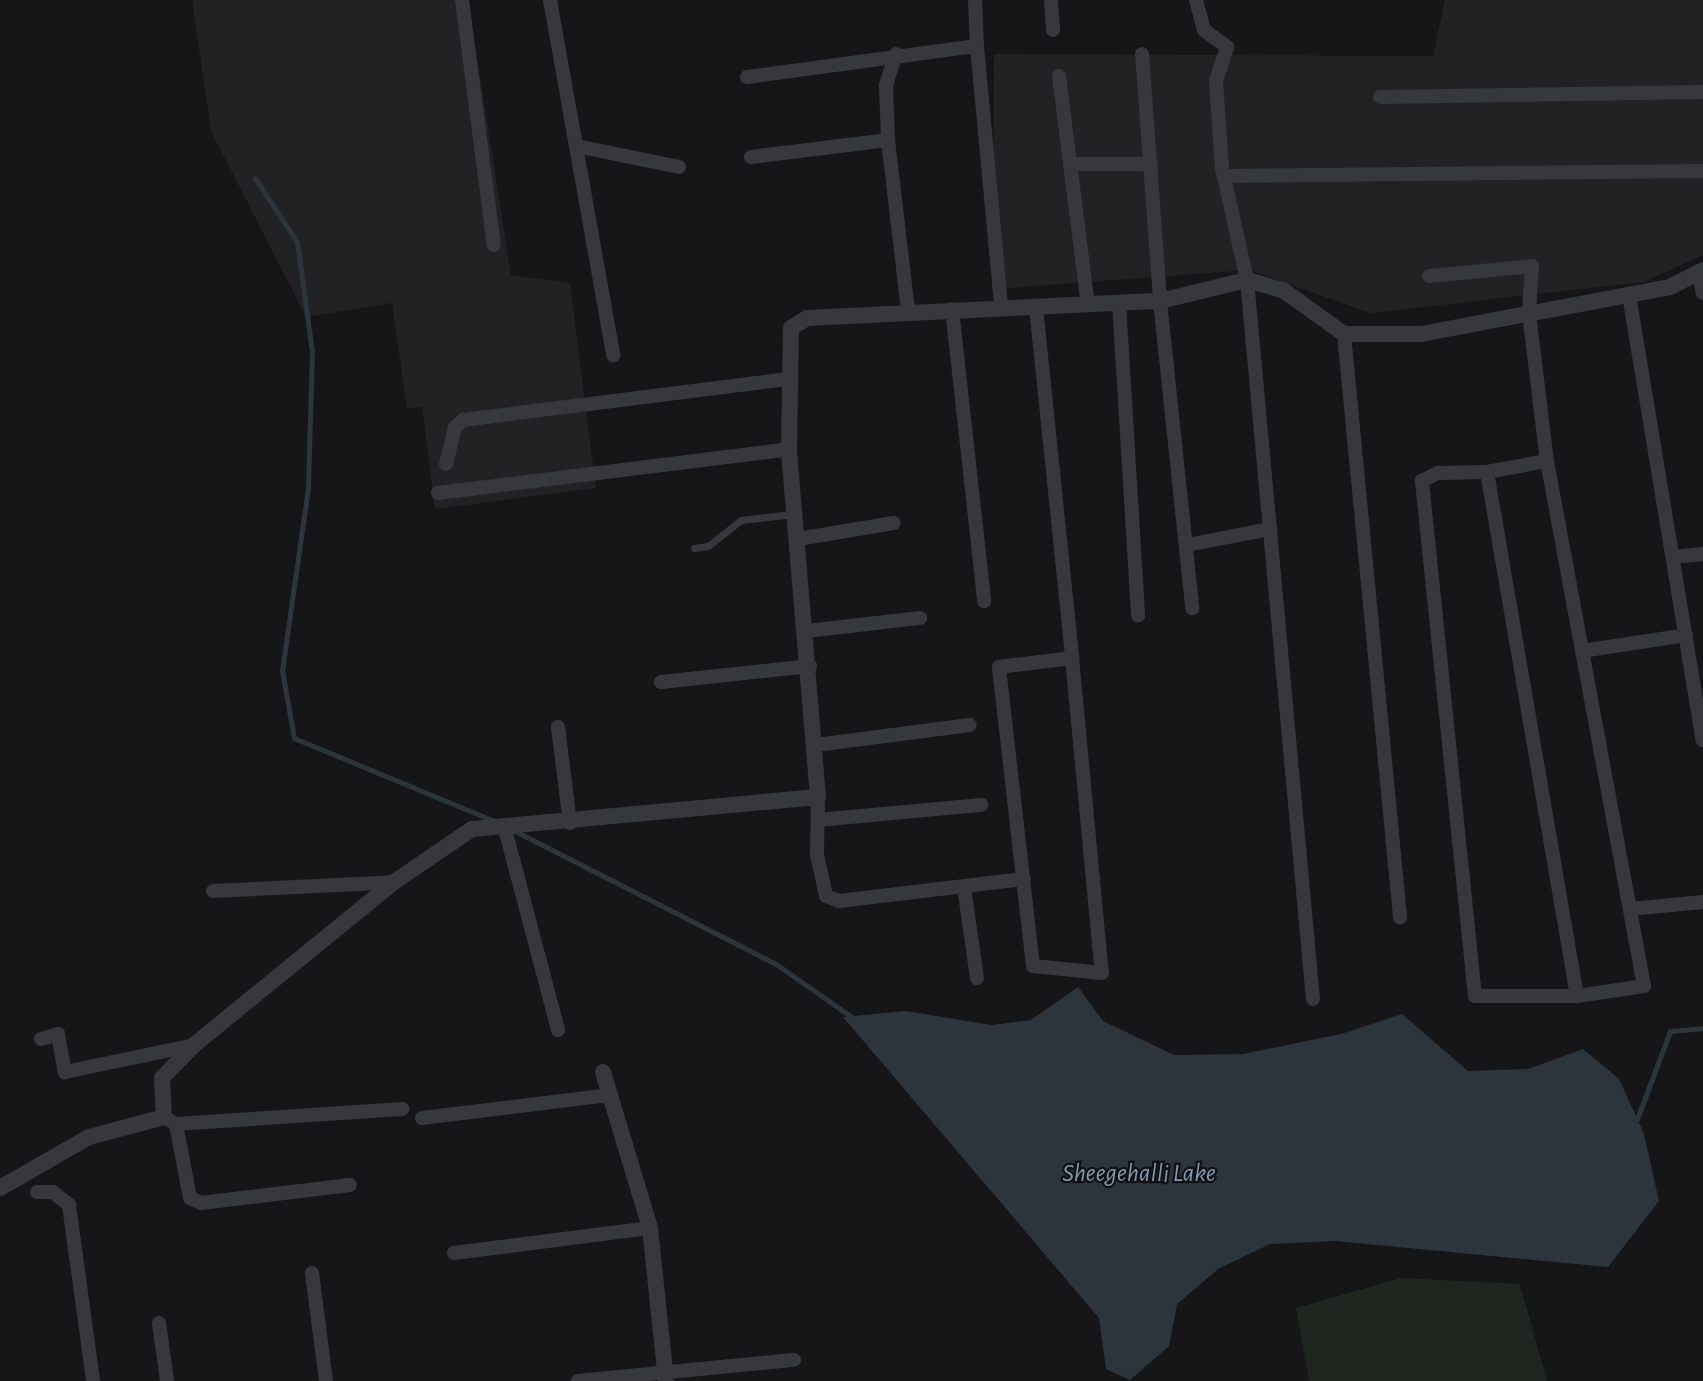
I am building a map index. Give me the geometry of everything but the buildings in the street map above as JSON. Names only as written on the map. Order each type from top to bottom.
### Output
[{"type":"street","points":[[462,0],[494,245]]},
{"type":"street","points":[[550,0],[613,355]]},
{"type":"street","points":[[975,0],[977,46],[1001,305]]},
{"type":"street","points":[[1051,0],[1053,30]]},
{"type":"street","points":[[1196,0],[1203,30],[1227,47],[1216,81],[1224,176],[1247,279],[1313,999]]},
{"type":"street","points":[[747,77],[896,54],[977,46]]},
{"type":"street","points":[[896,54],[886,85],[888,140],[908,310]]},
{"type":"street","points":[[1142,54],[1160,301],[1187,545],[1191,608]]},
{"type":"street","points":[[1059,76],[1088,304]]},
{"type":"street","points":[[1380,97],[1703,92]]},
{"type":"street","points":[[751,157],[888,140]]},
{"type":"street","points":[[576,146],[679,167]]},
{"type":"street","points":[[1070,164],[1151,164]]},
{"type":"street","points":[[1224,176],[1703,171]]},
{"type":"street","points":[[1429,276],[1532,266],[1529,313],[1547,461],[1644,986],[1577,996],[1475,996],[1422,481],[1438,473],[1487,472],[1547,461]]},
{"type":"street","points":[[1024,879],[839,901],[826,896],[817,855],[816,745],[789,449],[788,379],[792,328],[807,318],[908,310],[1160,301],[1247,279],[1283,290],[1344,334],[1421,334],[1670,287],[1701,272],[1703,293]]},
{"type":"street","points":[[1629,295],[1703,740]]},
{"type":"street","points":[[1119,303],[1138,615]]},
{"type":"street","points":[[1036,307],[1072,658],[1102,973],[1033,966],[999,667],[1072,658]]},
{"type":"street","points":[[952,309],[984,601]]},
{"type":"street","points":[[1344,334],[1400,916]]},
{"type":"street","points":[[446,464],[455,427],[464,420],[788,379]]},
{"type":"street","points":[[438,493],[789,449]]},
{"type":"street","points":[[1487,472],[1577,996]]},
{"type":"street","points":[[798,539],[894,523]]},
{"type":"street","points":[[1187,545],[1270,529]]},
{"type":"street","points":[[1673,557],[1703,554]]},
{"type":"street","points":[[807,631],[920,618]]},
{"type":"street","points":[[1582,651],[1686,635]]},
{"type":"street","points":[[661,682],[810,666]]},
{"type":"street","points":[[816,745],[970,725]]},
{"type":"street","points":[[558,727],[570,823]]},
{"type":"street","points":[[350,1185],[201,1203],[190,1198],[162,1078],[194,1046],[394,882],[472,829],[505,830],[818,797]]},
{"type":"street","points":[[818,820],[981,805]]},
{"type":"street","points":[[505,830],[558,1030]]},
{"type":"street","points":[[213,891],[394,882]]},
{"type":"street","points":[[964,887],[977,978]]},
{"type":"street","points":[[1630,909],[1703,902]]},
{"type":"street","points":[[41,1039],[58,1034],[66,1072],[194,1046]]},
{"type":"street","points":[[603,1072],[650,1228],[666,1377]]},
{"type":"street","points":[[422,1118],[609,1095]]},
{"type":"street","points":[[0,1188],[89,1137],[170,1120],[403,1109]]},
{"type":"street","points":[[37,1192],[53,1192],[69,1205],[93,1381]]},
{"type":"street","points":[[454,1253],[650,1228]]},
{"type":"street","points":[[312,1273],[326,1381]]},
{"type":"street","points":[[159,1323],[167,1381]]},
{"type":"street","points":[[578,1381],[666,1377],[794,1360]]},
{"type":"lane","points":[[694,548],[708,546],[741,520],[795,514]]},
{"type":"shaded area","points":[[192,0],[468,0],[511,275],[570,283],[596,488],[435,509],[422,407],[407,409],[392,303],[306,317],[211,131]]},
{"type":"shaded area","points":[[1445,0],[1703,0],[1703,255],[1644,282],[1370,313],[1250,270],[993,289],[994,54],[1433,56]]},
{"type":"shaded area","points":[[1401,1278],[1520,1284],[1547,1381],[1309,1381],[1296,1308]]},
{"type":"water","name":"Sheegehalli Lake","points":[[1078,987],[1103,1021],[1174,1055],[1243,1054],[1341,1034],[1402,1014],[1468,1071],[1528,1069],[1583,1049],[1619,1079],[1644,1134],[1659,1201],[1608,1267],[1336,1241],[1270,1244],[1218,1269],[1177,1304],[1169,1346],[1130,1380],[1106,1369],[1099,1318],[843,1017],[906,1011],[991,1025],[1031,1020]]},
{"type":"waterway","points":[[255,178],[297,242],[312,351],[308,488],[282,670],[294,738],[497,822]]},
{"type":"waterway","points":[[513,830],[776,964],[856,1020]]},
{"type":"waterway","points":[[1631,1120],[1637,1119],[1670,1031],[1703,1028]]}]
